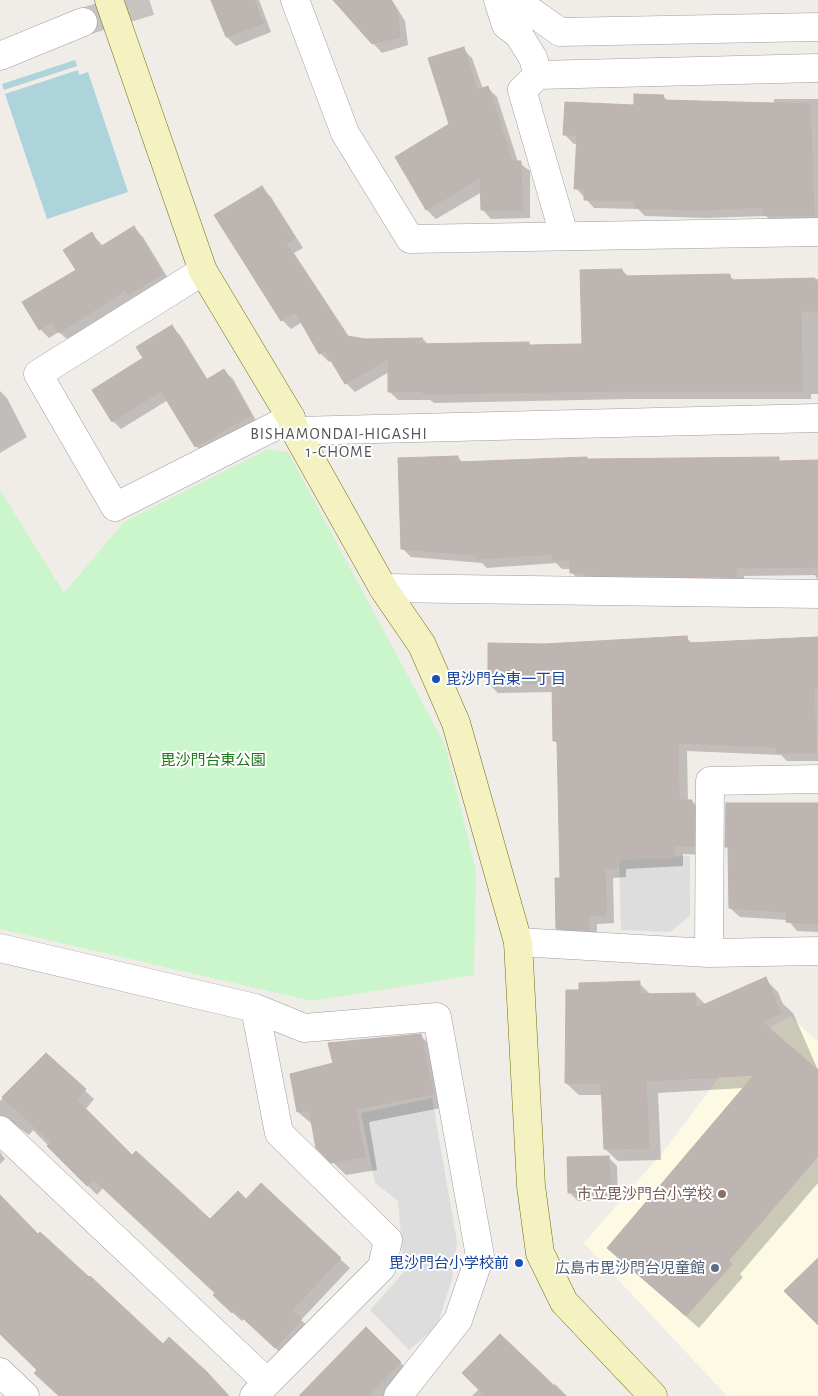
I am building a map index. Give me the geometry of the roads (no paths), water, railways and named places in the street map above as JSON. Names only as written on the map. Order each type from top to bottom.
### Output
[{"type":"street","points":[[109,0],[203,271],[293,424],[383,588],[422,645],[456,723],[518,942],[532,1186],[540,1252],[564,1302],[646,1394]]},
{"type":"street","points":[[295,0],[345,133],[410,238],[818,232]]},
{"type":"street","points":[[498,0],[506,25],[519,35],[533,58],[538,75]]},
{"type":"street","points":[[515,0],[560,32],[818,27]]},
{"type":"street","points":[[0,56],[83,22]]},
{"type":"street","points":[[564,235],[522,90],[538,75],[818,68]]},
{"type":"street","points":[[203,271],[38,374],[115,507],[293,424],[818,418]]},
{"type":"street","points":[[383,588],[818,594]]},
{"type":"street","points":[[709,953],[710,781],[818,779]]},
{"type":"street","points":[[518,942],[709,953],[818,951]]},
{"type":"street","points":[[0,948],[255,1008],[304,1028],[437,1017],[480,1256],[458,1320],[398,1396]]},
{"type":"street","points":[[0,1130],[261,1389],[382,1267],[388,1240],[279,1133],[255,1008]]},
{"type":"street","points":[[0,1372],[25,1396]]},
{"type":"water","points":[[75,60],[77,66],[4,90],[2,84]]},
{"type":"water","points":[[78,70],[79,75],[88,72],[128,192],[47,219],[5,94]]},
{"type":"tunnel","points":[[83,22],[154,0]]},
{"type":"place","name":"毘沙門台東一丁目","points":[[436,679]]},
{"type":"place","name":"市立毘沙門台小学校","points":[[722,1194]]},
{"type":"place","name":"毘沙門台小学校前","points":[[519,1263]]},
{"type":"place","name":"広島市毘沙門台児童館","points":[[715,1268]]},
{"type":"district","name":"BISHAMONDAI-HIGASHI 1-CHOME","points":[[339,443]]},
{"type":"park label","name":"毘沙門台東公園","points":[[213,760]]}]
